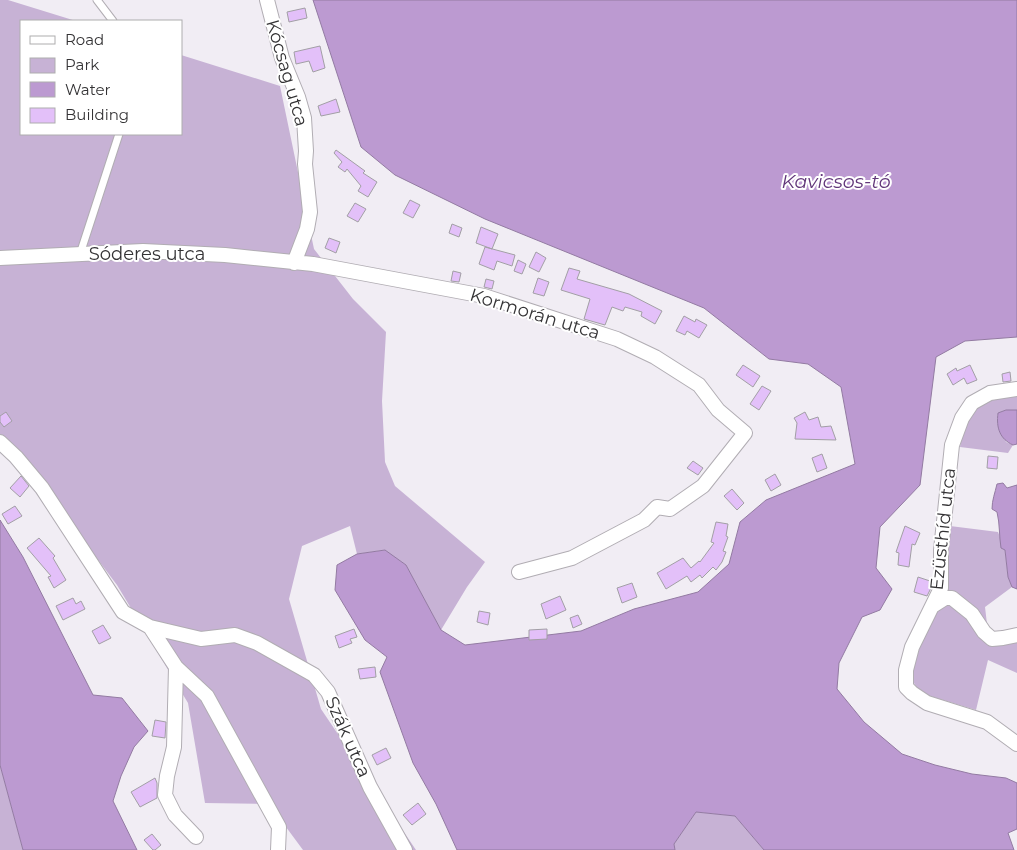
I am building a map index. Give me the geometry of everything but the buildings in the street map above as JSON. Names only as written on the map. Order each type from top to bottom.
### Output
[{"type":"street","name":"Kócsag utca","points":[[266,0],[282,58],[298,97],[304,118],[305,164],[310,212],[308,229],[294,263]]},
{"type":"street","name":"Sóderes utca","points":[[0,258],[143,250],[225,255],[294,263]]},
{"type":"street","name":"Kormorán utca","points":[[294,263],[313,264],[484,296],[617,339],[654,357],[699,385],[718,410],[745,433],[703,486],[670,509],[657,507],[644,520],[572,558],[519,572]]},
{"type":"street","name":"Ezüsthíd utca","points":[[934,605],[941,588],[941,550],[952,445],[962,418],[972,403],[990,393],[1017,388]]},
{"type":"street","name":"Szák utca","points":[[0,442],[16,457],[42,488],[123,612],[150,627],[201,639],[235,635],[257,643],[314,675],[328,692],[370,787],[405,850]]},
{"type":"street","name":"Ezüsthíd utca","points":[[934,605],[945,598],[952,598],[972,614],[984,632],[992,639],[1017,635]]},
{"type":"street","points":[[934,605],[927,615],[912,647],[906,670],[906,687],[927,703],[987,722],[1017,744]]},
{"type":"street","name":"Szák utca","points":[[150,627],[176,667],[207,696],[212,704],[280,827],[278,850]]},
{"type":"street","points":[[176,667],[174,747],[167,776],[165,795],[175,815],[196,837]]},
{"type":"lane","points":[[98,0],[112,20]]},
{"type":"lane","points":[[80,254],[119,135]]},
{"type":"green space","points":[[0,0],[8,0],[73,20],[20,20],[20,135],[182,135],[182,55],[280,86],[314,249],[353,299],[386,332],[382,401],[385,462],[395,486],[485,562],[467,587],[441,630],[406,565],[384,550],[357,554],[350,526],[302,546],[289,599],[321,709],[416,850],[303,850],[269,804],[205,803],[188,703],[117,585],[6,438],[0,434]]},
{"type":"green space","points":[[1017,392],[1017,410],[1006,410],[998,413],[997,420],[1006,442],[1013,445],[1008,453],[960,447],[967,421],[975,406],[991,398]]},
{"type":"green space","points":[[950,526],[998,532],[1005,550],[1008,577],[1012,587],[985,607],[989,641],[1017,640],[1017,673],[988,660],[976,710],[920,693],[911,678],[928,618],[946,586]]},
{"type":"green space","points":[[0,765],[23,850],[0,850]]},
{"type":"green space","points":[[696,812],[735,816],[764,850],[675,850],[674,844]]},
{"type":"water","name":"Kavicsos-tó","points":[[313,0],[1017,0],[1017,337],[965,341],[936,357],[920,485],[880,527],[876,568],[892,589],[880,610],[862,617],[839,663],[837,689],[864,722],[902,754],[935,765],[972,774],[1006,778],[1017,783],[1017,829],[1008,833],[1014,850],[764,850],[735,816],[696,812],[674,844],[675,850],[457,850],[436,804],[413,763],[380,672],[387,657],[365,640],[335,590],[337,565],[357,554],[385,550],[406,565],[441,630],[465,645],[581,631],[634,609],[698,592],[729,564],[740,522],[766,500],[855,464],[841,387],[808,364],[769,359],[704,308],[485,219],[395,175],[361,147]]},
{"type":"water","points":[[1006,410],[1017,410],[1017,444],[1013,445],[1005,440],[998,428],[998,413]]},
{"type":"water","points":[[1003,483],[1007,488],[1017,485],[1017,589],[1012,587],[1008,577],[1005,550],[1001,548],[997,512],[992,509],[997,484]]},
{"type":"water","points":[[0,520],[23,557],[93,695],[122,698],[148,731],[134,747],[121,776],[113,801],[137,850],[23,850],[0,765]]}]
